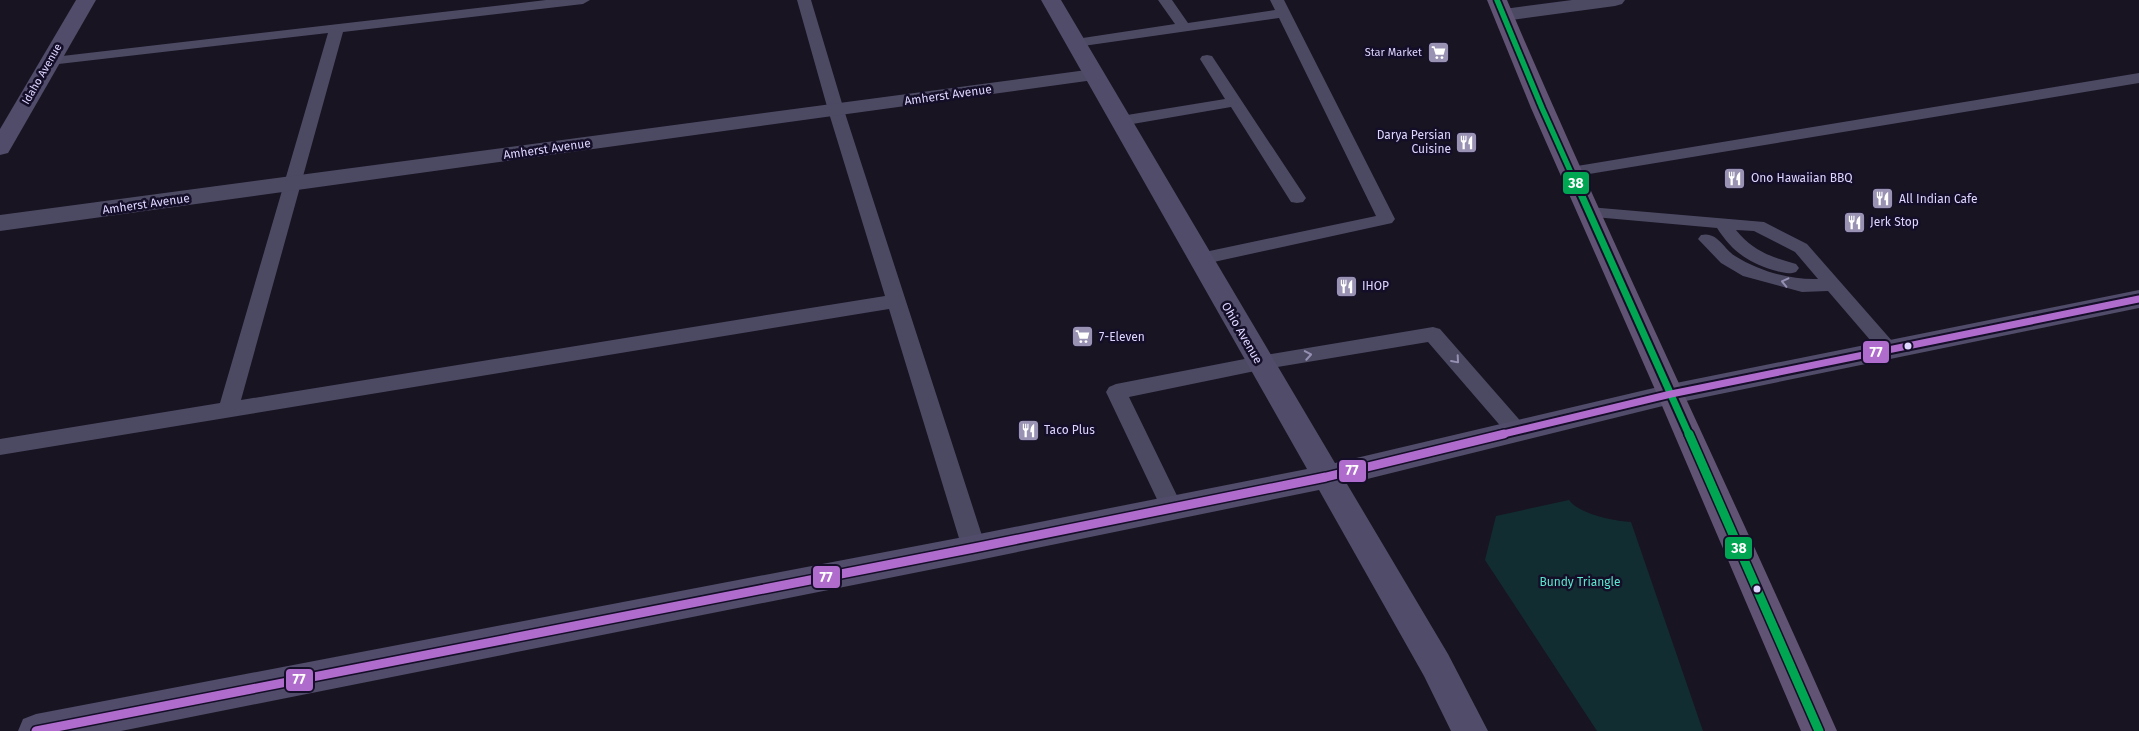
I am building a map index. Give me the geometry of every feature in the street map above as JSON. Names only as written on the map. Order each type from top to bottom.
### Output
[{"type":"main road","name":"Idaho Avenue","points":[[0,148],[86,0]]},
{"type":"main road","name":"Ohio Avenue","points":[[1051,0],[1436,665],[1470,731]]},
{"type":"main road","points":[[1501,7],[1571,172],[1819,731]]},
{"type":"main road","points":[[36,731],[128,721],[1326,477],[1671,394],[2139,299]]},
{"type":"main road","name":"Ohio Avenue","points":[[1436,665],[1488,731]]},
{"type":"street","points":[[1501,7],[1615,0]]},
{"type":"street","name":"Amherst Avenue","points":[[0,223],[1094,75]]},
{"type":"lane","points":[[50,61],[583,0]]},
{"type":"lane","points":[[804,0],[836,110],[974,548]]},
{"type":"lane","points":[[1165,0],[1184,28]]},
{"type":"lane","points":[[1076,43],[1184,28],[1280,7],[1386,219],[1200,259]]},
{"type":"lane","points":[[228,410],[337,28]]},
{"type":"lane","points":[[1207,59],[1297,198]]},
{"type":"lane","points":[[1571,172],[2139,78]]},
{"type":"lane","points":[[1121,121],[1235,102]]},
{"type":"lane","points":[[1589,212],[1758,226],[1801,248],[1890,350]]},
{"type":"lane","points":[[1722,223],[1736,245],[1752,256],[1790,268]]},
{"type":"lane","points":[[1707,239],[1727,259],[1750,272],[1802,286],[1834,285]]},
{"type":"lane","points":[[0,447],[896,301]]},
{"type":"lane","points":[[1172,508],[1116,392],[1260,363],[1433,334],[1517,431]]},
{"type":"green space","name":"Bundy Triangle","points":[[1569,500],[1588,513],[1631,522],[1703,731],[1597,731],[1485,560],[1496,516]]},
{"type":"transit line","name":"38","points":[[1497,0],[1542,108],[1671,394],[1819,731]]},
{"type":"transit line","name":"77","points":[[36,731],[974,548],[1326,477],[1671,394],[2139,299]]},
{"type":"place","name":"Star Market","points":[[1438,52]]},
{"type":"place","name":"Darya Persian Cuisine","points":[[1467,142]]},
{"type":"place","name":"Ono Hawaiian BBQ","points":[[1735,178]]},
{"type":"place","name":"All Indian Cafe","points":[[1883,199]]},
{"type":"place","name":"Jerk Stop","points":[[1854,222]]},
{"type":"place","name":"IHOP","points":[[1346,286]]},
{"type":"place","name":"7-Eleven","points":[[1083,337]]},
{"type":"place","name":"Taco Plus","points":[[1028,430]]}]
